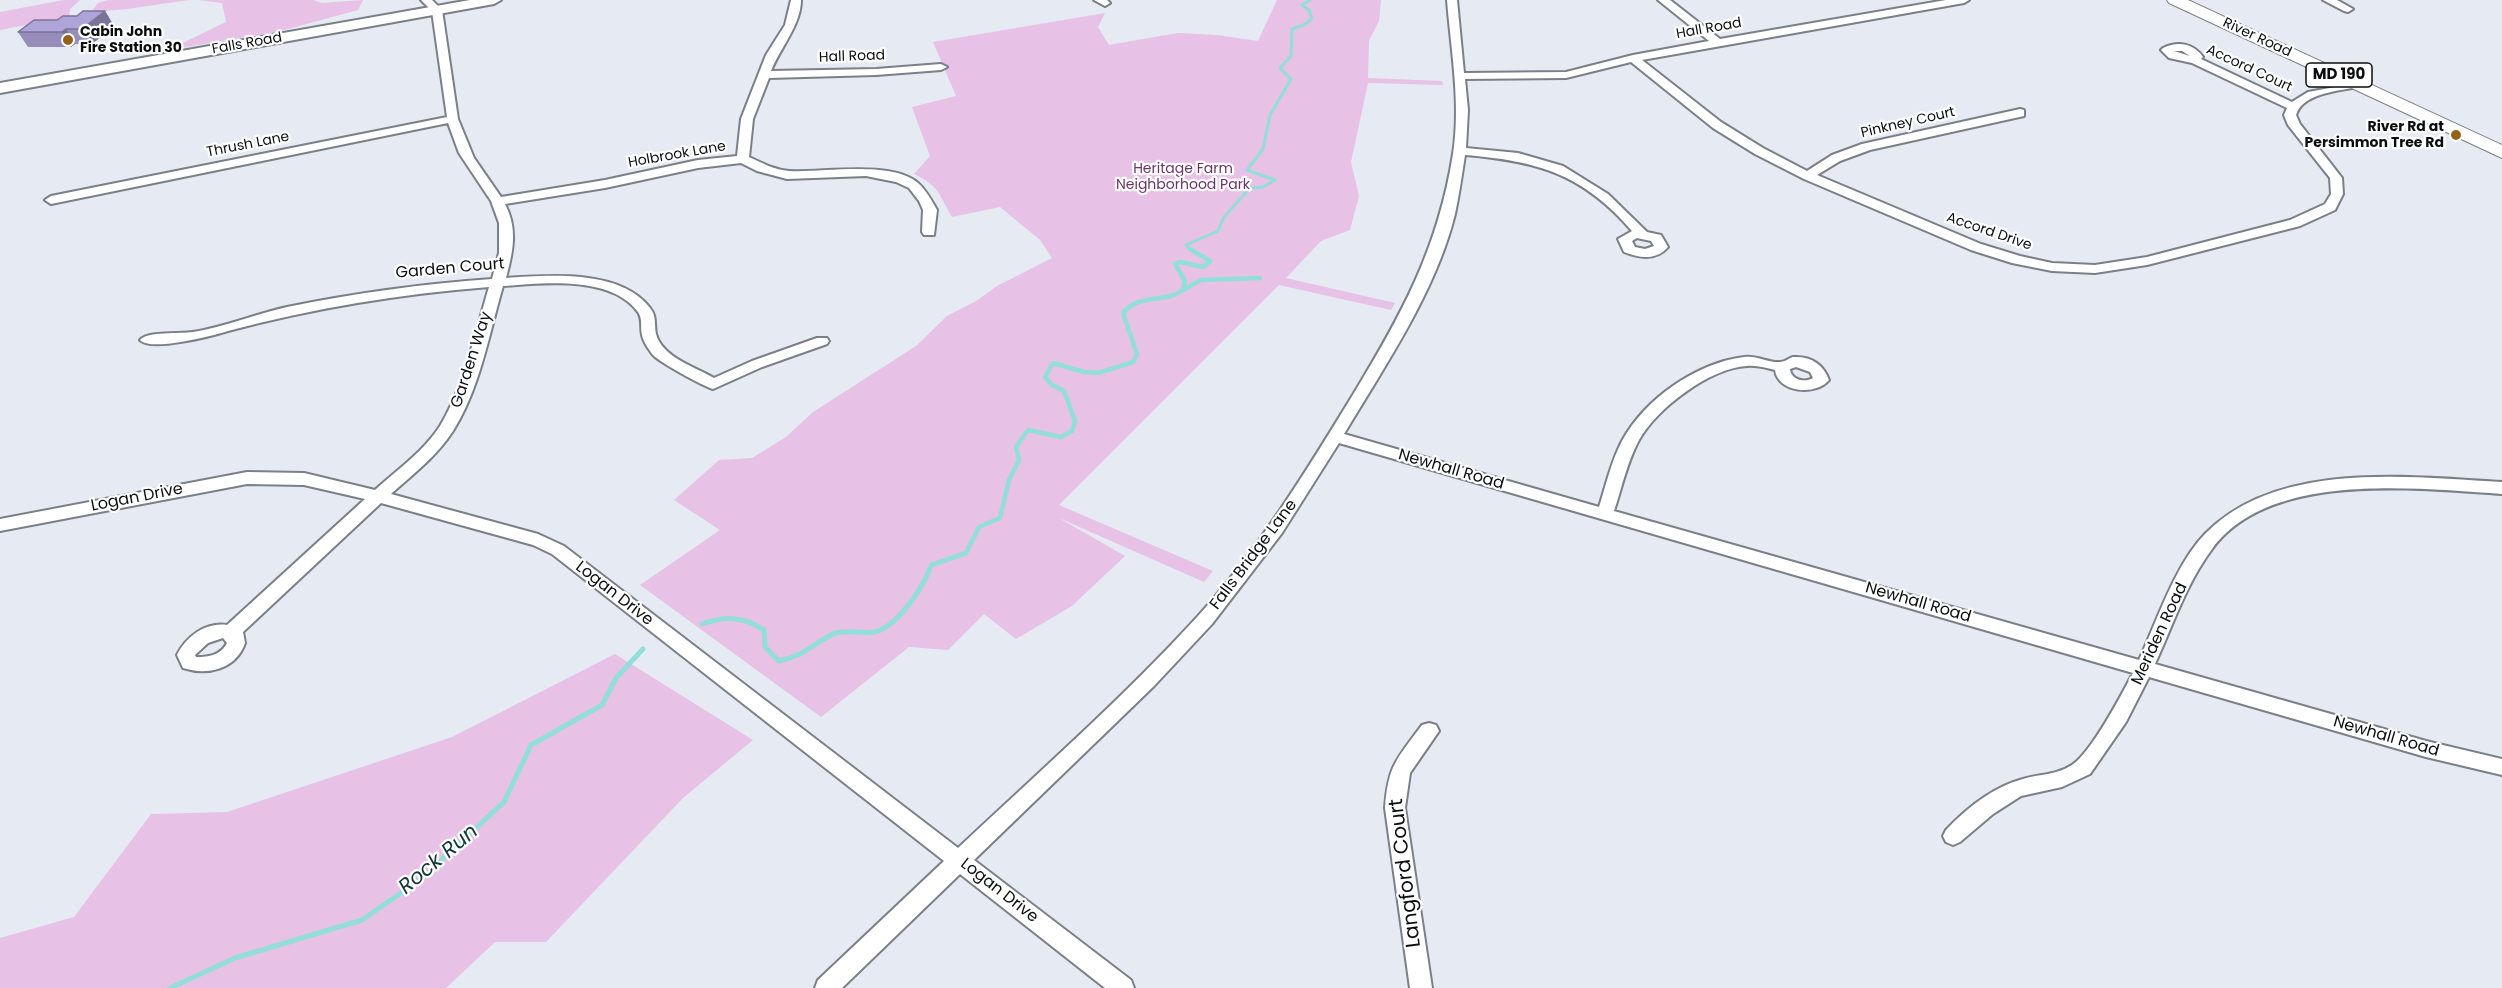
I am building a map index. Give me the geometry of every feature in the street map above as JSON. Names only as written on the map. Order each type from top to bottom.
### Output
[{"type":"main road","name":"Falls Road","points":[[0,88],[435,3],[494,0]]},
{"type":"main road","name":"River Road","points":[[2175,0],[2502,152]]},
{"type":"street","points":[[743,159],[747,119],[772,55],[790,25],[796,0]]},
{"type":"street","name":"Falls Bridge Lane","points":[[826,988],[1147,681],[1206,619],[1276,530],[1335,437],[1391,344],[1429,269],[1448,215],[1461,151],[1462,110],[1452,0]]},
{"type":"street","points":[[1663,0],[1718,43]]},
{"type":"street","name":"Hall Road","points":[[1459,76],[1566,75],[1633,58],[1964,0]]},
{"type":"street","points":[[2328,0],[2348,9]]},
{"type":"street","name":"Garden Way","points":[[230,633],[429,450],[456,410],[466,389],[506,253],[508,235],[506,220],[499,201],[467,157],[452,119],[435,3]]},
{"type":"street","name":"Accord Drive","points":[[1633,58],[1717,125],[1759,151],[1808,176],[1976,247],[2017,260],[2052,267],[2095,269],[2147,261],[2295,223],[2330,207],[2337,194],[2336,178],[2294,125],[2290,115],[2293,106]]},
{"type":"street","name":"Accord Court","points":[[2192,59],[2259,93],[2293,106]]},
{"type":"street","name":"Hall Road","points":[[764,75],[876,72],[941,66]]},
{"type":"street","points":[[2293,106],[2312,94],[2358,84]]},
{"type":"street","name":"Pinkney Court","points":[[1808,176],[1836,158],[1866,147],[2020,113]]},
{"type":"street","name":"Thrush Lane","points":[[51,200],[452,119]]},
{"type":"street","points":[[1461,151],[1523,157],[1562,170],[1579,179],[1628,217],[1641,234]]},
{"type":"street","name":"Holbrook Lane","points":[[499,201],[605,184],[698,164],[743,159],[761,168],[787,176],[866,172],[900,179],[913,185],[925,200],[930,210],[929,232]]},
{"type":"street","name":"Garden Court","points":[[147,340],[194,336],[284,312],[365,296],[422,288],[558,278],[595,283],[620,291],[644,309],[648,317],[649,335],[659,353],[713,384],[757,364],[822,341]]},
{"type":"street","points":[[1605,514],[1630,442],[1637,429],[1681,389],[1709,371],[1746,361],[1782,368]]},
{"type":"street","name":"Newhall Road","points":[[1335,437],[2426,749],[2502,767]]},
{"type":"street","name":"Logan Drive","points":[[0,525],[247,478],[304,479],[538,540],[558,550],[1123,988]]},
{"type":"street","name":"Meriden Road","points":[[1953,836],[1971,819],[2020,788],[2072,775],[2084,767],[2112,728],[2146,669],[2172,603],[2210,539],[2248,509],[2287,495],[2325,486],[2399,484],[2502,488]]},
{"type":"street","name":"Langford Court","points":[[1421,988],[1395,808],[1397,780],[1401,769],[1429,731]]},
{"type":"green space","points":[[64,0],[80,0],[70,9],[69,17],[0,30],[0,12]]},
{"type":"green space","points":[[108,0],[189,0],[91,12],[98,3]]},
{"type":"green space","points":[[198,0],[313,0],[322,3],[363,0],[358,10],[277,32],[168,50],[226,22],[222,3]]},
{"type":"green space","name":"Heritage Farm Neighborhood Park","points":[[1277,0],[1381,0],[1379,21],[1369,41],[1368,78],[1442,81],[1443,85],[1368,83],[1351,162],[1359,196],[1350,230],[1321,241],[1286,278],[1395,303],[1391,310],[1279,285],[1059,505],[1213,571],[1204,582],[1059,518],[1125,556],[1072,606],[1016,639],[984,614],[948,650],[909,647],[821,717],[640,585],[720,530],[674,500],[719,460],[752,458],[786,437],[813,412],[916,346],[947,316],[976,301],[997,286],[1052,258],[1040,240],[1000,207],[952,217],[934,187],[914,174],[930,156],[912,107],[956,96],[933,42],[1105,13],[1098,27],[1109,45],[1178,33],[1217,35],[1258,41]]},
{"type":"green space","points":[[615,654],[753,740],[683,798],[546,942],[495,942],[446,988],[0,988],[0,938],[74,917],[151,814],[227,812],[452,737]]},
{"type":"building","points":[[83,11],[105,11],[82,29],[66,29],[62,32],[18,32],[34,20],[57,20],[63,16],[77,16]]},
{"type":"waterway","name":"Rock Run","points":[[1190,249],[1186,245],[1218,231],[1224,217],[1250,188],[1263,187],[1275,180],[1247,170],[1263,149],[1270,115],[1291,79],[1280,68],[1291,56],[1292,29],[1306,24],[1312,18],[1309,10],[1302,5],[1310,0]]},
{"type":"waterway","name":"Rock Run","points":[[1183,290],[1185,281],[1175,264],[1180,262],[1203,267],[1210,261],[1190,249]]},
{"type":"waterway","points":[[1183,290],[1201,280],[1260,278]]},
{"type":"waterway","name":"Rock Run","points":[[928,573],[931,565],[966,553],[979,527],[1000,518],[1009,480],[1019,460],[1016,447],[1028,430],[1061,437],[1072,431],[1075,421],[1064,391],[1052,385],[1045,377],[1053,363],[1084,372],[1098,373],[1133,362],[1137,354],[1123,313],[1136,303],[1167,297],[1183,290]]},
{"type":"waterway","name":"Rock Run","points":[[702,624],[734,619],[756,625],[764,630],[765,647],[779,661],[788,659],[833,634],[874,632],[882,629],[907,607],[928,573]]},
{"type":"waterway","name":"Rock Run","points":[[170,988],[235,958],[362,920],[421,879],[504,802],[531,745],[602,705],[616,678],[643,649]]},
{"type":"place","name":"Cabin John Fire Station 30","points":[[68,40]]},
{"type":"place","name":"River Rd at Persimmon Tree Rd","points":[[2456,135]]}]
